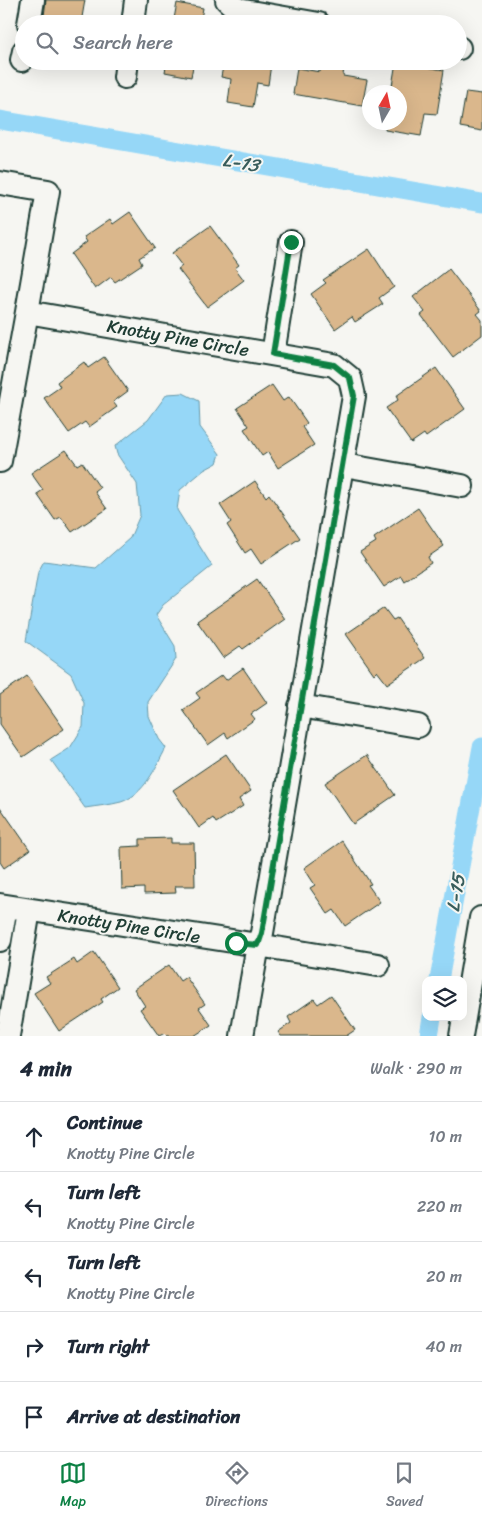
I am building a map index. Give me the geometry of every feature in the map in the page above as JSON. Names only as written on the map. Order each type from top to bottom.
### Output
[{"type":"street","points":[[30,15],[33,0]]},
{"type":"street","points":[[134,15],[136,0]]},
{"type":"street","points":[[227,0],[238,10],[267,15]]},
{"type":"street","points":[[0,183],[48,191],[27,312],[3,432],[0,461]]},
{"type":"street","points":[[273,354],[291,242]]},
{"type":"street","name":"Knotty Pine Circle","points":[[27,312],[334,365],[350,378],[354,396],[344,465],[300,706],[262,933],[258,945],[242,1036]]},
{"type":"street","points":[[344,465],[462,486]]},
{"type":"street","points":[[300,706],[418,726]]},
{"type":"street","points":[[0,940],[3,905]]},
{"type":"street","name":"Knotty Pine Circle","points":[[3,905],[258,945]]},
{"type":"street","points":[[8,1036],[29,910]]},
{"type":"street","points":[[461,1036],[481,918]]},
{"type":"street","points":[[258,945],[378,965]]},
{"type":"water","points":[[183,393],[199,401],[200,427],[220,454],[217,463],[204,470],[180,490],[177,510],[212,566],[163,605],[156,615],[175,646],[176,659],[148,702],[149,716],[159,739],[166,748],[148,780],[136,793],[121,802],[85,808],[51,760],[70,748],[83,727],[84,703],[71,674],[26,641],[38,572],[44,561],[96,568],[130,538],[140,515],[137,484],[117,454],[115,446],[148,420],[167,394]]},
{"type":"building","points":[[46,0],[85,0],[82,15],[44,15]]},
{"type":"building","points":[[177,3],[203,8],[202,15],[175,15]]},
{"type":"building","points":[[165,70],[192,70],[191,77],[165,72]]},
{"type":"building","points":[[222,70],[270,70],[268,85],[257,83],[253,107],[228,103],[231,79],[221,77]]},
{"type":"building","points":[[297,70],[320,72],[320,70],[344,70],[343,76],[367,80],[366,85],[362,85],[362,106],[293,94]]},
{"type":"building","points":[[395,70],[444,70],[437,114],[425,113],[421,136],[385,130],[407,130],[407,85],[392,85]]},
{"type":"building","points":[[466,92],[482,94],[482,131],[460,127]]},
{"type":"building","points":[[130,212],[155,248],[139,258],[142,264],[115,282],[111,277],[95,289],[71,254],[87,242],[84,237],[110,219],[113,224]]},
{"type":"building","points":[[210,226],[239,265],[235,268],[244,280],[207,307],[178,269],[182,266],[172,253]]},
{"type":"building","points":[[369,249],[394,287],[379,298],[383,304],[355,322],[352,317],[335,329],[311,294],[326,283],[323,280]]},
{"type":"building","points":[[449,269],[481,311],[477,314],[482,320],[482,335],[453,357],[421,315],[425,312],[413,297]]},
{"type":"building","points":[[104,357],[128,391],[113,402],[117,407],[89,427],[85,422],[69,433],[44,398],[60,387],[57,382],[84,362],[88,368]]},
{"type":"building","points":[[436,368],[465,409],[426,437],[424,434],[411,443],[386,408],[398,400],[396,396]]},
{"type":"building","points":[[272,385],[283,401],[289,397],[307,423],[302,427],[314,445],[278,468],[268,452],[262,456],[244,429],[249,426],[237,408]]},
{"type":"building","points":[[66,450],[77,465],[82,462],[100,488],[95,492],[107,509],[72,532],[61,517],[55,520],[37,494],[43,490],[31,473]]},
{"type":"building","points":[[255,481],[266,497],[269,494],[300,538],[261,564],[251,549],[245,553],[227,525],[231,522],[220,505]]},
{"type":"building","points":[[418,508],[444,546],[428,557],[431,563],[404,581],[401,576],[384,587],[360,552],[376,542],[374,538]]},
{"type":"building","points":[[257,579],[285,619],[243,649],[240,646],[223,658],[197,621]]},
{"type":"building","points":[[384,608],[393,620],[397,618],[425,658],[387,684],[377,671],[374,674],[346,634]]},
{"type":"building","points":[[243,668],[267,703],[251,714],[255,719],[228,738],[225,733],[208,745],[183,710],[200,698],[196,693],[222,675],[226,680]]},
{"type":"building","points":[[27,676],[64,729],[23,757],[0,724],[0,695]]},
{"type":"building","points":[[226,754],[251,791],[239,799],[243,806],[216,823],[213,818],[199,828],[173,790]]},
{"type":"building","points":[[367,755],[395,795],[353,824],[325,783]]},
{"type":"building","points":[[0,807],[30,850],[4,868],[0,862]]},
{"type":"building","points":[[171,838],[171,843],[194,843],[195,886],[175,886],[176,893],[144,894],[144,888],[122,889],[121,847],[140,846],[140,839]]},
{"type":"building","points":[[342,841],[371,884],[368,885],[380,902],[345,926],[334,910],[328,914],[310,888],[315,885],[304,868]]},
{"type":"building","points":[[94,952],[118,987],[101,999],[103,1002],[59,1031],[34,993],[50,983],[46,977],[74,959],[77,964]]},
{"type":"building","points":[[169,965],[180,981],[186,977],[205,1004],[199,1008],[211,1025],[194,1036],[167,1036],[165,1033],[159,1036],[140,1009],[145,1006],[134,989]]},
{"type":"building","points":[[331,995],[355,1030],[346,1036],[281,1036],[278,1032],[291,1023],[288,1017],[314,999],[318,1004]]},
{"type":"waterway","name":"L-13","points":[[0,120],[482,203]]},
{"type":"waterway","name":"L-15","points":[[440,976],[482,747]]},
{"type":"waterway","name":"L-15","points":[[429,1036],[431,1021]]},
{"type":"route","points":[[236,943],[258,945],[262,933],[300,706],[344,465],[354,396],[350,378],[334,365],[273,354],[291,242]]}]
